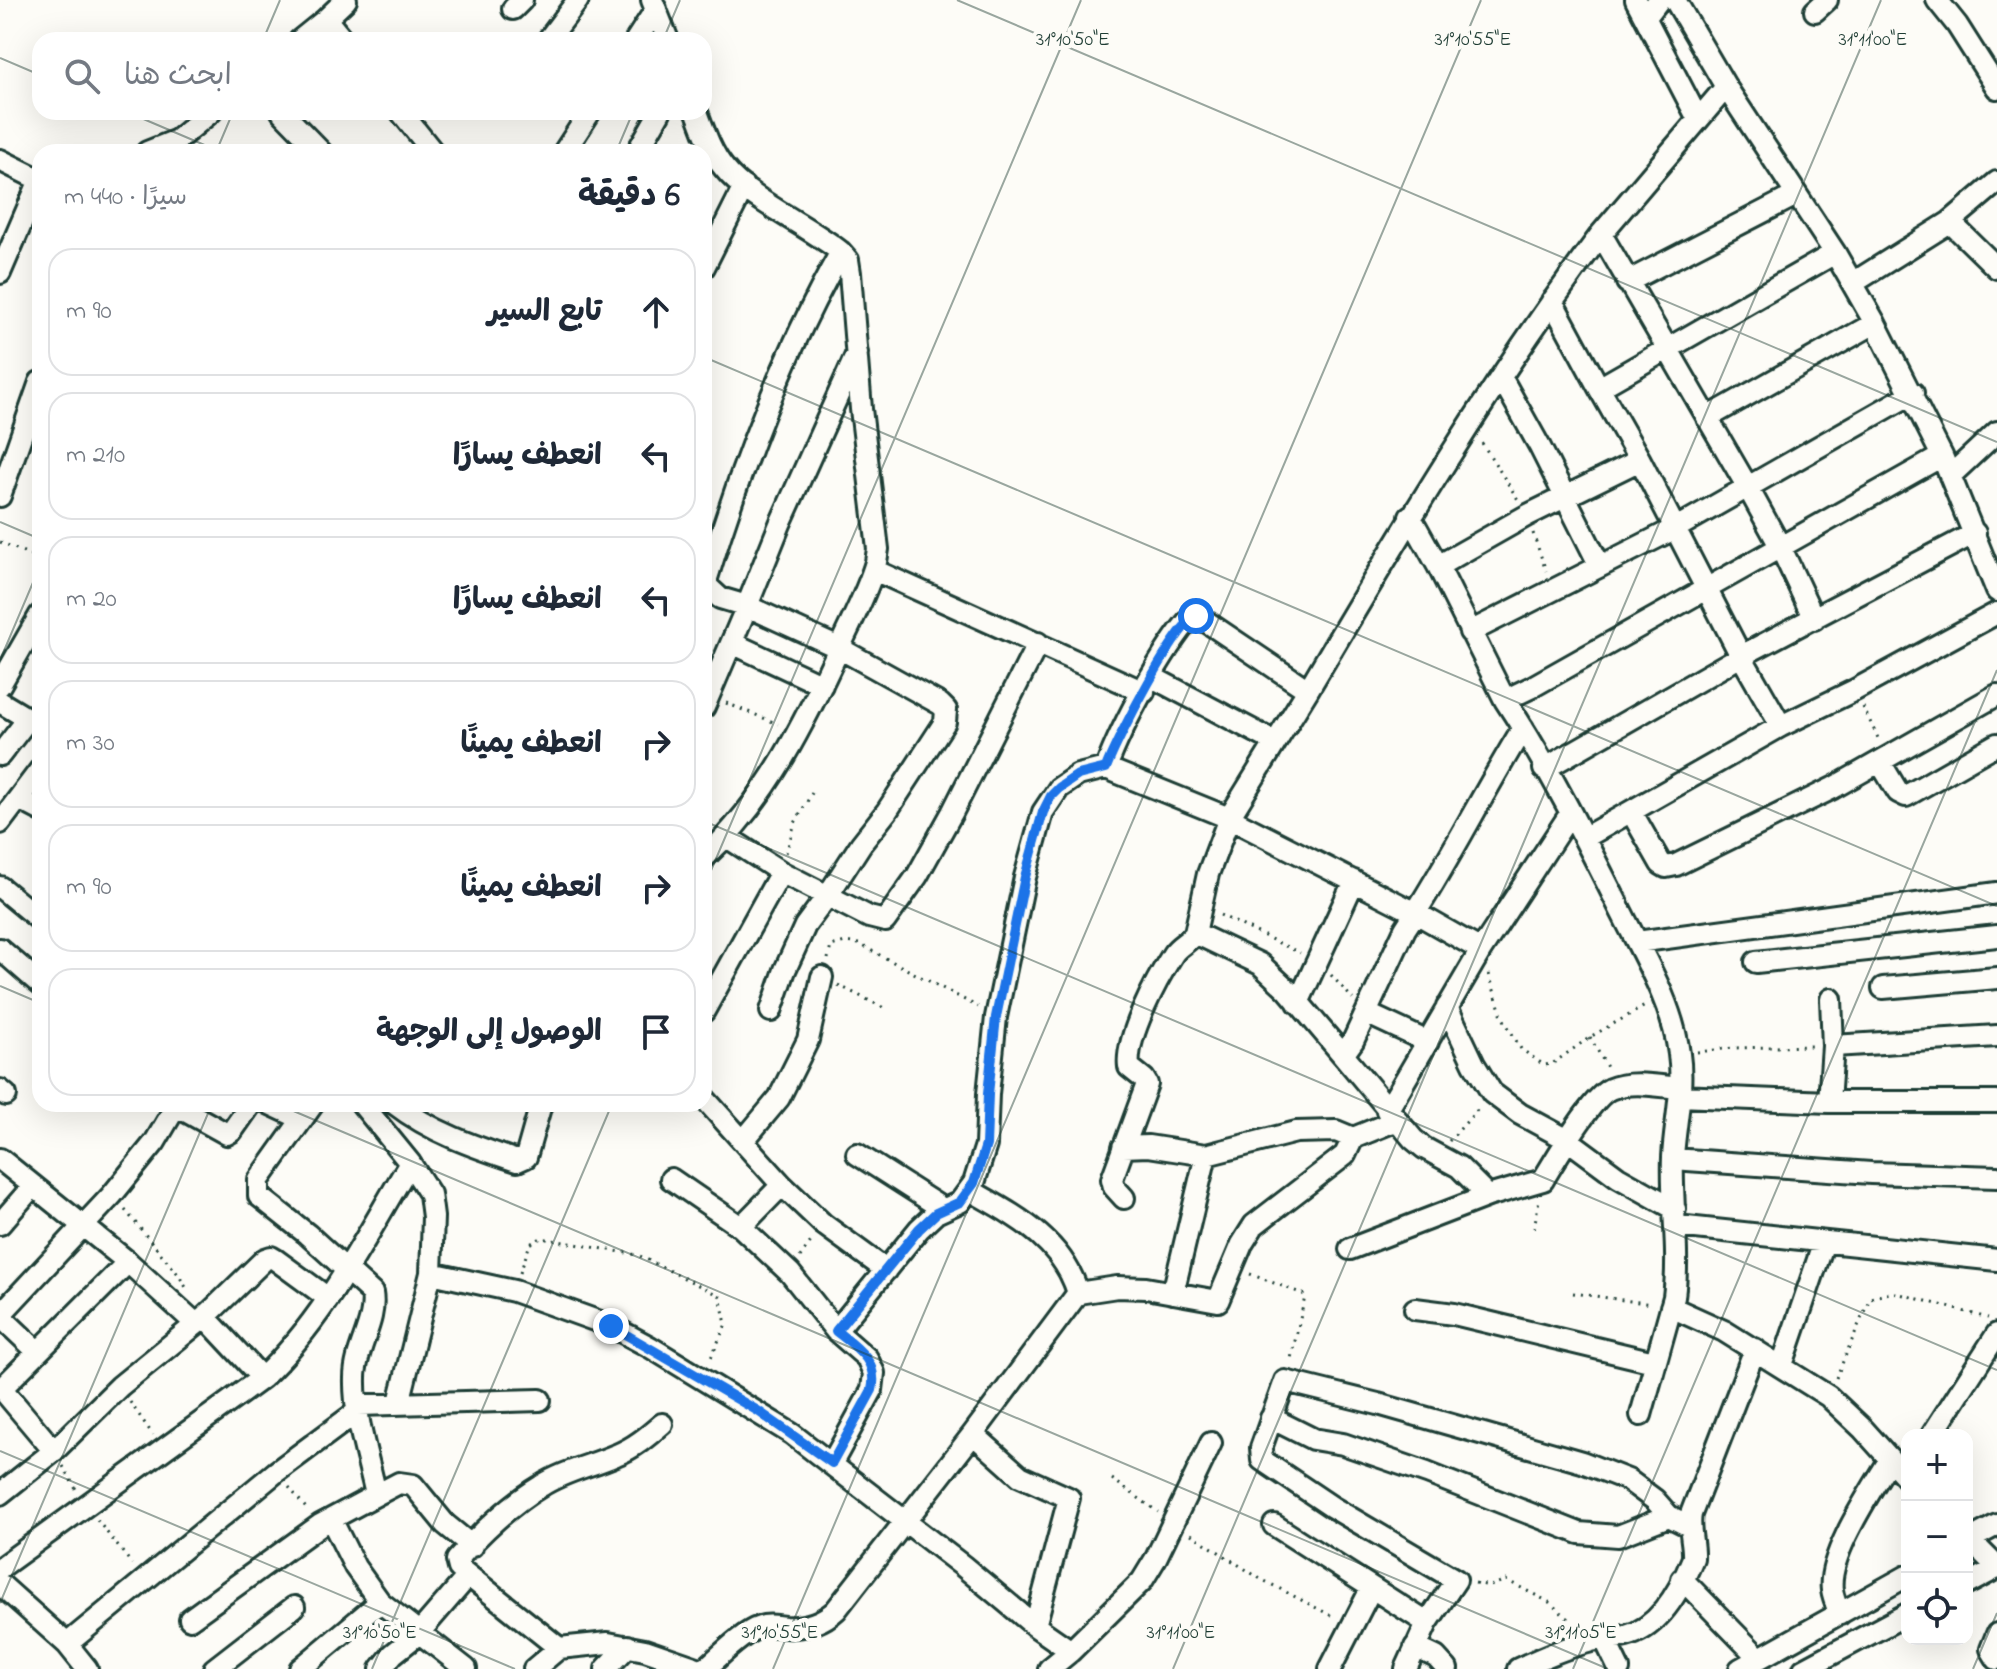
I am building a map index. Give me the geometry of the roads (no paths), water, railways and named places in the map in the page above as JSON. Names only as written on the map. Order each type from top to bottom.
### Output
[{"type":"street","points":[[310,32],[346,0]]},
{"type":"street","points":[[554,32],[578,0]]},
{"type":"street","points":[[1659,0],[1641,8],[1698,119]]},
{"type":"street","points":[[1675,0],[1726,87],[1835,253],[1875,323],[1913,393],[1942,456],[1996,586]]},
{"type":"street","points":[[1937,0],[1957,25],[1997,88]]},
{"type":"street","points":[[640,32],[654,4]]},
{"type":"street","points":[[654,4],[665,32]]},
{"type":"street","points":[[326,19],[337,32]]},
{"type":"street","points":[[1124,1198],[1114,1187],[1112,1179],[1147,1084],[1129,1067],[1133,1038],[1174,952],[1190,941],[1195,933],[1208,874],[1229,818],[1410,516],[1552,301],[1601,234],[1726,87]]},
{"type":"street","points":[[167,144],[177,140],[201,120]]},
{"type":"street","points":[[290,120],[313,144]]},
{"type":"street","points":[[407,120],[427,144]]},
{"type":"street","points":[[569,144],[585,120]]},
{"type":"street","points":[[642,144],[655,120]]},
{"type":"street","points":[[699,120],[705,144]]},
{"type":"street","points":[[712,155],[744,187],[825,238],[841,252],[849,265],[878,549],[874,570],[822,685],[797,732],[770,781],[727,837],[712,851]]},
{"type":"street","points":[[0,184],[4,162],[32,176]]},
{"type":"street","points":[[1853,283],[1950,222],[1997,182]]},
{"type":"street","points":[[712,251],[744,187]]},
{"type":"street","points":[[1627,282],[1796,195]]},
{"type":"street","points":[[0,273],[32,199]]},
{"type":"street","points":[[1950,222],[1997,268]]},
{"type":"street","points":[[1601,234],[1747,486],[1781,548],[1814,619]]},
{"type":"street","points":[[712,563],[746,459],[812,306],[841,252]]},
{"type":"street","points":[[1599,388],[1835,253]]},
{"type":"street","points":[[1552,301],[1781,726]]},
{"type":"street","points":[[1707,418],[1875,323]]},
{"type":"street","points":[[712,688],[780,524],[857,353]]},
{"type":"street","points":[[1501,377],[1600,566]]},
{"type":"street","points":[[1470,632],[1676,528],[1913,393]]},
{"type":"street","points":[[0,496],[32,406]]},
{"type":"street","points":[[1950,476],[1997,432]]},
{"type":"street","points":[[1505,700],[1942,456]]},
{"type":"street","points":[[1438,566],[1528,515],[1640,460]]},
{"type":"street","points":[[1410,516],[1505,700],[1584,838],[1637,942],[1663,998],[1679,1054],[1673,1159],[1676,1278],[1641,1415]]},
{"type":"street","points":[[1544,769],[1741,656],[1975,533]]},
{"type":"street","points":[[874,570],[1038,643],[1148,684],[1275,742]]},
{"type":"street","points":[[712,591],[720,598],[747,606],[839,648],[946,710],[946,716],[887,811],[861,844],[797,941],[771,1011]]},
{"type":"street","points":[[1584,838],[1781,726],[1855,690],[1997,613]]},
{"type":"street","points":[[1106,768],[1148,684],[1192,616],[1308,690]]},
{"type":"street","points":[[0,685],[32,629]]},
{"type":"street","points":[[732,643],[822,685]]},
{"type":"street","points":[[727,837],[781,872],[881,922],[887,920],[917,876],[952,813],[1038,643]]},
{"type":"street","points":[[1632,813],[1661,864],[1670,867],[1739,837],[1884,760],[1997,695]]},
{"type":"street","points":[[0,702],[32,721]]},
{"type":"street","points":[[0,755],[32,724]]},
{"type":"street","points":[[1343,1055],[1405,929],[1523,728]]},
{"type":"street","points":[[1884,760],[1898,792],[1906,796],[1997,744]]},
{"type":"street","points":[[836,1331],[919,1229],[943,1209],[960,1202],[978,1174],[986,1145],[996,1017],[1025,877],[1043,812],[1051,796],[1078,775],[1106,768],[1229,818],[1416,913],[1481,950]]},
{"type":"street","points":[[0,823],[32,781]]},
{"type":"street","points":[[19,799],[32,806]]},
{"type":"street","points":[[534,1669],[559,1648],[608,1643],[703,1669],[758,1627],[795,1627],[824,1620],[836,1610],[973,1434],[1063,1309],[1078,1293],[1131,1287],[1217,1301],[1254,1225],[1345,1155],[1353,1138],[1391,1116],[1447,1007],[1570,814]]},
{"type":"street","points":[[712,997],[781,872]]},
{"type":"street","points":[[1298,1003],[1354,881]]},
{"type":"street","points":[[0,887],[32,913]]},
{"type":"street","points":[[1637,942],[1997,893]]},
{"type":"street","points":[[1195,933],[1252,959],[1298,1003],[1413,1139],[1436,1156],[1459,1167],[1488,1196]]},
{"type":"street","points":[[1756,962],[1997,936]]},
{"type":"street","points":[[0,949],[32,977]]},
{"type":"street","points":[[744,1140],[779,1098],[808,1040],[822,977]]},
{"type":"street","points":[[1883,988],[1997,978]]},
{"type":"street","points":[[1829,1102],[1833,1046],[1831,999]]},
{"type":"street","points":[[1447,1007],[1474,1064],[1492,1093],[1520,1114],[1568,1140],[1676,1217],[1824,1242],[1997,1260]]},
{"type":"street","points":[[1366,1013],[1428,1042]]},
{"type":"street","points":[[1833,1046],[1997,1036]]},
{"type":"street","points":[[1350,1249],[1488,1196],[1543,1180],[1568,1140],[1605,1092],[1617,1087],[1829,1102],[1997,1102]]},
{"type":"street","points":[[712,1106],[782,1185],[823,1224],[886,1270]]},
{"type":"street","points":[[38,1352],[0,1316],[112,1195],[155,1142],[173,1112]]},
{"type":"street","points":[[187,1112],[227,1134],[245,1112]]},
{"type":"street","points":[[308,1112],[265,1169],[257,1190],[268,1204],[371,1290],[372,1316],[357,1359],[355,1379],[376,1495]]},
{"type":"street","points":[[369,1112],[410,1163],[430,1194],[433,1217],[431,1273],[399,1403]]},
{"type":"street","points":[[407,1112],[474,1147],[517,1161],[526,1157],[539,1112]]},
{"type":"street","points":[[1123,1147],[1148,1146],[1206,1155],[1296,1132],[1336,1131],[1353,1138]]},
{"type":"street","points":[[857,1154],[943,1209]]},
{"type":"street","points":[[1173,1293],[1206,1155]]},
{"type":"street","points":[[0,1159],[200,1320],[262,1378]]},
{"type":"street","points":[[1673,1159],[1871,1173],[1997,1177]]},
{"type":"street","points":[[0,1568],[262,1378],[300,1339],[410,1163]]},
{"type":"street","points":[[671,1179],[741,1227],[790,1273],[836,1331],[867,1358],[874,1379],[865,1403],[832,1463]]},
{"type":"street","points":[[741,1227],[782,1185]]},
{"type":"street","points":[[0,1224],[33,1186]]},
{"type":"street","points":[[970,1190],[1031,1227],[1052,1245],[1072,1272],[1078,1293]]},
{"type":"street","points":[[1782,1365],[1824,1242]]},
{"type":"street","points":[[0,1494],[54,1451],[120,1386],[200,1320],[268,1257],[328,1298]]},
{"type":"street","points":[[54,1451],[1,1390],[128,1262]]},
{"type":"street","points":[[431,1273],[514,1291],[611,1326],[758,1411],[832,1463],[1035,1626],[1071,1651]]},
{"type":"street","points":[[1671,1307],[1703,1320],[1755,1349],[1828,1396],[1901,1471]]},
{"type":"street","points":[[1415,1309],[1454,1314],[1654,1362]]},
{"type":"street","points":[[1936,1429],[1997,1334]]},
{"type":"street","points":[[1518,1669],[1552,1653],[1642,1631],[1653,1622],[1693,1558],[1689,1526],[1694,1505],[1755,1349]]},
{"type":"street","points":[[1406,1669],[1427,1623],[1456,1580],[1389,1542],[1265,1463],[1260,1455],[1285,1381],[1582,1462],[1628,1480],[1655,1500],[1669,1516],[1689,1526]]},
{"type":"street","points":[[67,1644],[358,1408],[399,1403],[540,1400]]},
{"type":"street","points":[[1271,1418],[1313,1439],[1343,1444],[1413,1468],[1579,1533],[1618,1536],[1669,1516]]},
{"type":"street","points":[[559,1648],[468,1576],[459,1568],[457,1560],[507,1511],[541,1485],[618,1455],[662,1424]]},
{"type":"street","points":[[973,1434],[1020,1476],[1069,1498],[1035,1626]]},
{"type":"street","points":[[1049,1669],[1142,1581],[1211,1443]]},
{"type":"street","points":[[1840,1614],[1832,1590],[1836,1559],[1890,1459]]},
{"type":"street","points":[[190,1619],[326,1523],[399,1483],[413,1485],[445,1524],[472,1546]]},
{"type":"street","points":[[326,1523],[380,1602],[466,1669]]},
{"type":"street","points":[[1274,1525],[1427,1623]]},
{"type":"street","points":[[1973,1539],[1997,1525]]},
{"type":"street","points":[[1973,1544],[1996,1566],[1973,1580]]},
{"type":"street","points":[[381,1669],[393,1654],[418,1634],[468,1576]]},
{"type":"street","points":[[1682,1579],[1759,1658]]},
{"type":"street","points":[[1740,1669],[1901,1579]]},
{"type":"street","points":[[1330,1669],[1371,1589]]},
{"type":"street","points":[[3,1594],[67,1644],[87,1669]]},
{"type":"street","points":[[300,1669],[380,1602]]},
{"type":"street","points":[[214,1669],[294,1607]]},
{"type":"street","points":[[1811,1667],[1901,1617]]},
{"type":"street","points":[[1997,1634],[1991,1649],[1997,1659]]},
{"type":"street","points":[[1598,1640],[1619,1669]]},
{"type":"street","points":[[606,1669],[628,1646]]},
{"type":"street","points":[[1415,1647],[1436,1657],[1447,1669]]}]
